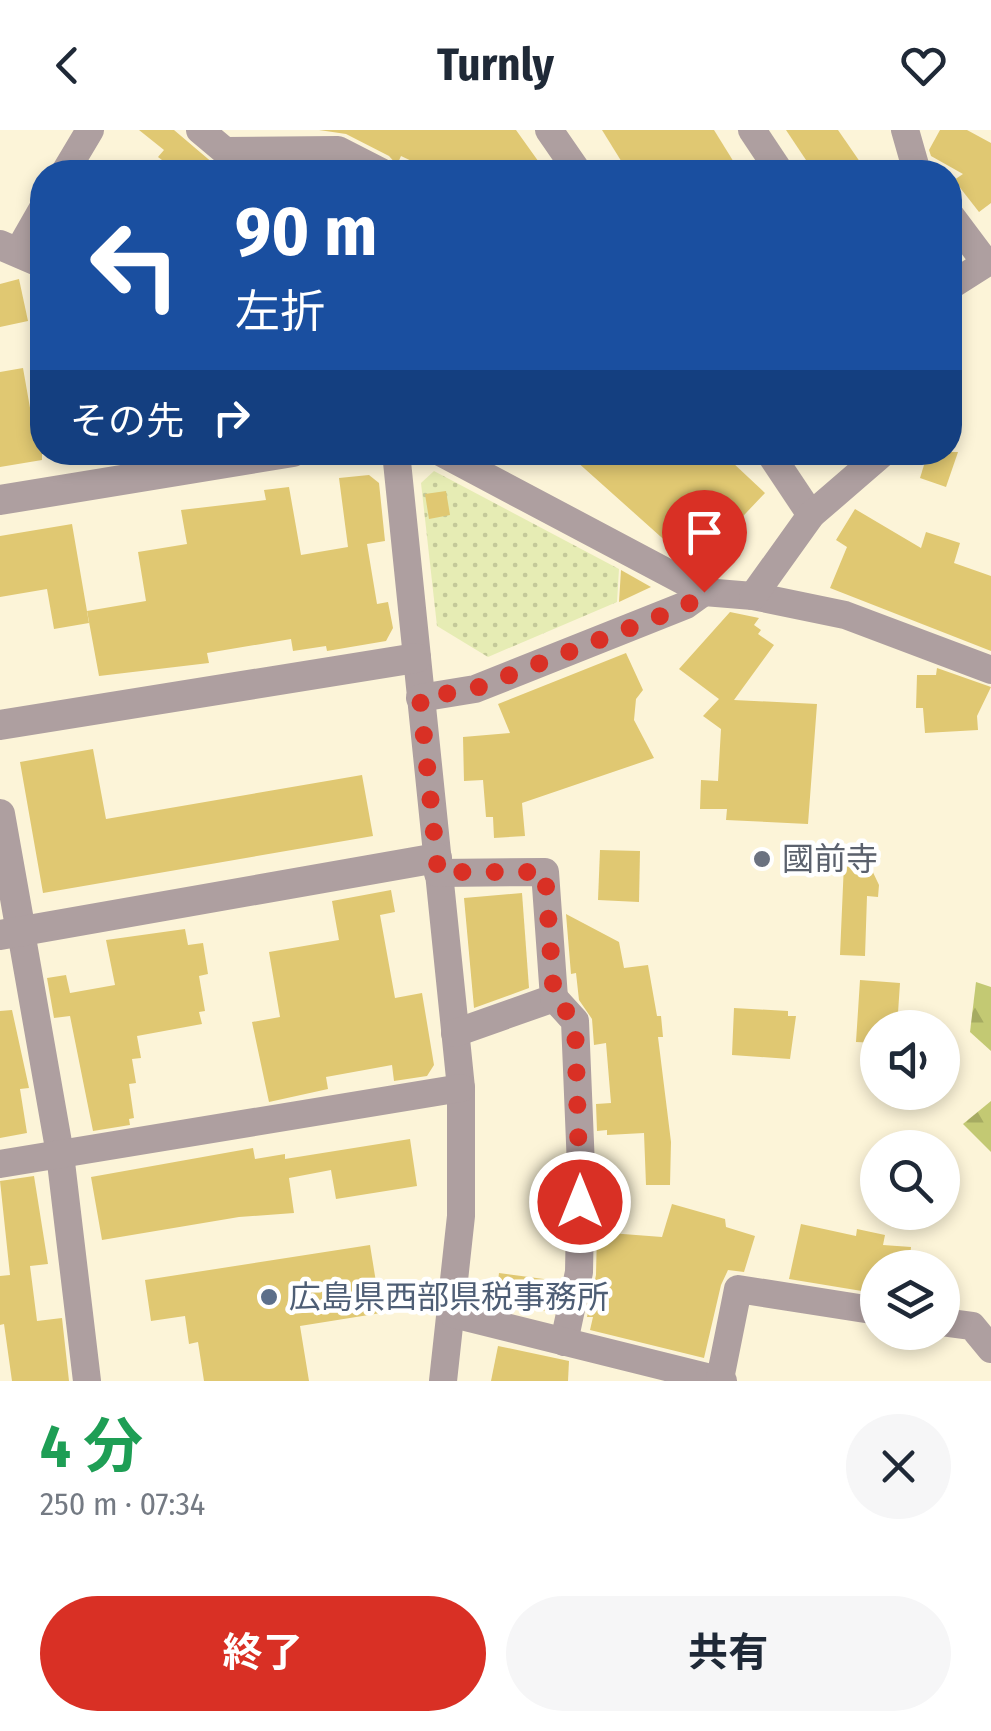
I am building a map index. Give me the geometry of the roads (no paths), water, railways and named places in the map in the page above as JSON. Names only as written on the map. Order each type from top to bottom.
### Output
[{"type":"street","points":[[72,160],[90,130]]},
{"type":"street","points":[[200,130],[225,151],[338,150],[358,160]]},
{"type":"street","points":[[549,130],[570,160]]},
{"type":"street","points":[[752,130],[772,160]]},
{"type":"street","points":[[906,130],[914,160]]},
{"type":"street","points":[[962,231],[986,263],[962,278]]},
{"type":"street","points":[[0,500],[214,465]]},
{"type":"street","points":[[397,465],[461,1088],[460,1216],[453,1314],[442,1381]]},
{"type":"street","points":[[474,465],[704,592],[753,596],[845,615],[991,670]]},
{"type":"street","points":[[777,465],[811,515]]},
{"type":"street","points":[[753,596],[811,515],[869,465]]},
{"type":"street","points":[[420,698],[474,689],[686,606],[704,592]]},
{"type":"street","points":[[0,725],[416,658]]},
{"type":"street","points":[[0,814],[10,933],[60,1154],[86,1381]]},
{"type":"street","points":[[10,933],[437,865],[545,872],[554,998],[575,1021],[582,1167],[578,1272],[564,1342]]},
{"type":"street","points":[[454,1034],[554,998]]},
{"type":"street","points":[[0,1164],[461,1088]]},
{"type":"street","points":[[453,1314],[721,1380],[738,1289],[860,1309]]},
{"type":"street","points":[[960,1324],[972,1326],[991,1350]]},
{"type":"place","name":"國前寺","points":[[762,859]]},
{"type":"place","name":"広島県西部県税事務所","points":[[269,1297]]}]
